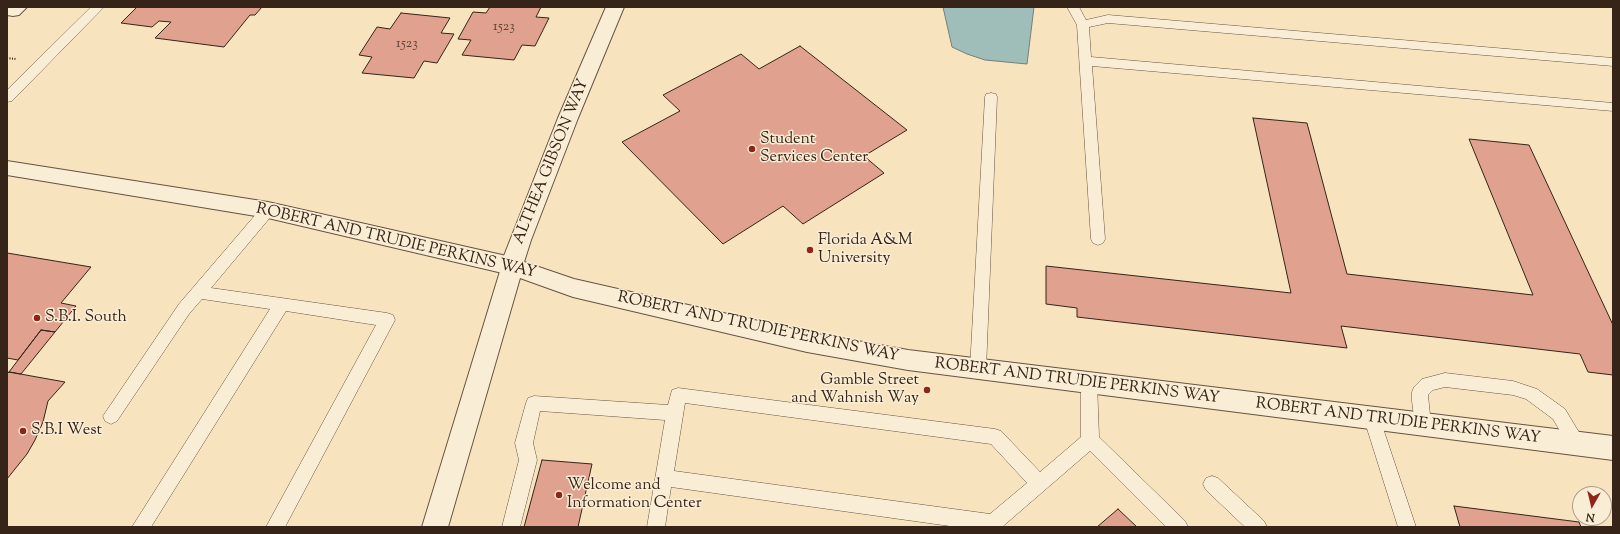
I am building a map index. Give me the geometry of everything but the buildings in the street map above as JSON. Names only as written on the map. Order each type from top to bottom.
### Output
[{"type":"street","name":"ALTHEA GIBSON WAY","points":[[435,527],[511,266],[528,217],[615,7]]},
{"type":"street","name":"ROBERT AND TRUDIE PERKINS WAY","points":[[7,168],[268,210],[511,266],[573,288],[807,342],[908,360],[1613,448]]},
{"type":"lane","points":[[7,98],[98,7]]},
{"type":"lane","points":[[1073,7],[1083,25],[1098,239]]},
{"type":"lane","points":[[1083,25],[1108,19],[1613,62]]},
{"type":"lane","points":[[1086,61],[1613,107]]},
{"type":"lane","points":[[978,369],[991,97]]},
{"type":"lane","points":[[111,416],[184,309],[268,210]]},
{"type":"lane","points":[[198,292],[387,320],[275,527]]},
{"type":"lane","points":[[141,527],[282,304]]},
{"type":"lane","points":[[1423,425],[1420,392],[1428,384],[1445,380],[1513,388],[1531,394],[1558,414],[1576,444]]},
{"type":"lane","points":[[1089,383],[1090,440],[1179,527]]},
{"type":"lane","points":[[656,527],[678,395],[995,437],[1039,483]]},
{"type":"lane","points":[[511,527],[528,460],[524,443],[534,403],[675,413]]},
{"type":"lane","points":[[1372,419],[1407,527]]},
{"type":"lane","points":[[664,478],[990,525],[1090,440]]},
{"type":"lane","points":[[1212,484],[1258,527]]},
{"type":"water","points":[[943,7],[1034,7],[1027,64],[985,60],[952,47]]},
{"type":"place","name":"Student Services Center","points":[[752,149]]},
{"type":"place","name":"Florida A&M University","points":[[810,250]]},
{"type":"place","name":"S.B.I. South","points":[[37,318]]},
{"type":"place","name":"Gamble Street and Wahnish Way","points":[[927,390]]},
{"type":"place","name":"S.B.I West","points":[[23,431]]},
{"type":"place","name":"Welcome and Information Center","points":[[559,495]]}]
